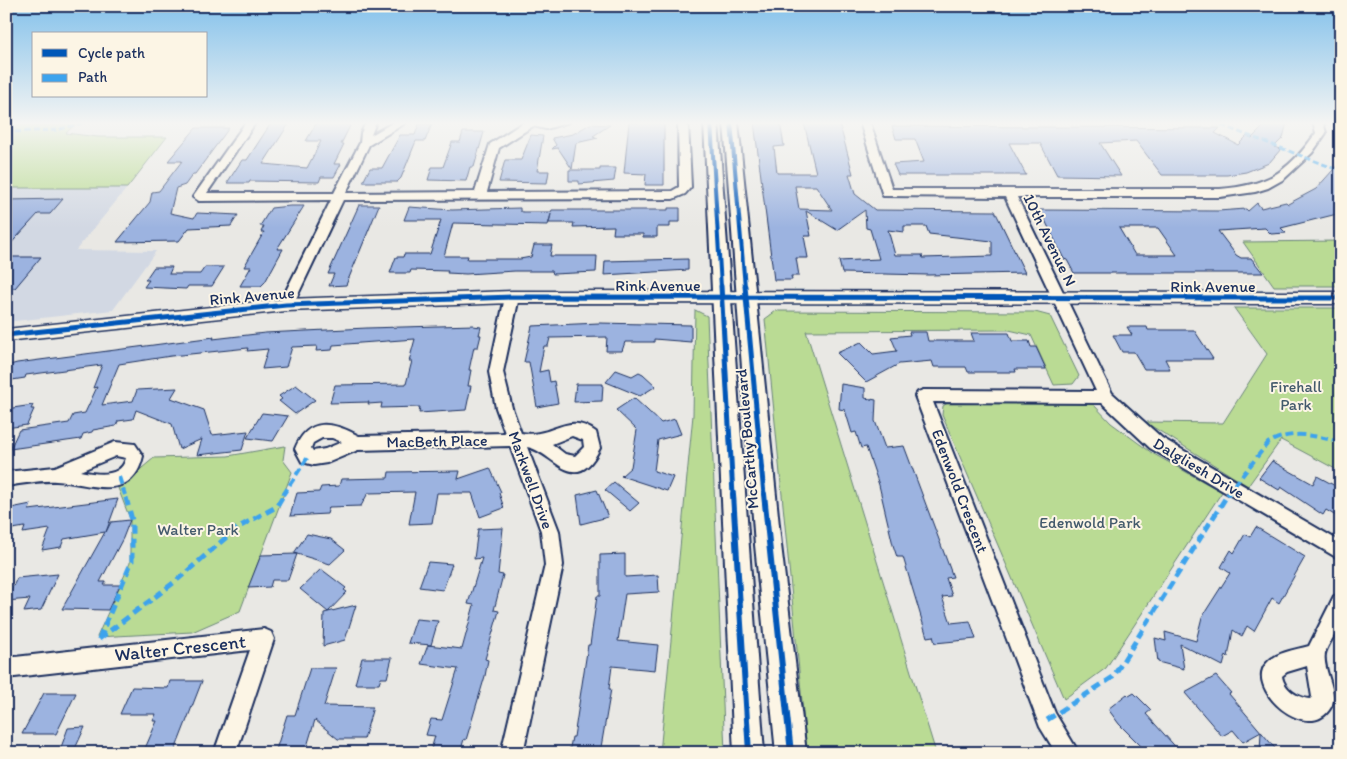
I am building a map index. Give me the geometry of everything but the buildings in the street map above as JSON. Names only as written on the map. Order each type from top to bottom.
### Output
[{"type":"main road","name":"McCarthy Boulevard","points":[[713,157],[749,753]]},
{"type":"main road","name":"McCarthy Boulevard","points":[[734,157],[768,544],[791,753]]},
{"type":"street","points":[[226,157],[199,197],[673,195],[681,192],[684,187],[684,157]]},
{"type":"street","points":[[286,305],[358,157]]},
{"type":"street","points":[[480,197],[491,157]]},
{"type":"street","points":[[876,157],[887,193],[1010,194],[1220,193],[1250,190],[1269,185],[1281,178],[1302,157]]},
{"type":"street","name":"10th Avenue N","points":[[1010,194],[1061,300]]},
{"type":"street","name":"Rink Avenue","points":[[6,335],[286,305],[512,297],[1061,300],[1341,298]]},
{"type":"street","name":"Markwell Drive","points":[[512,297],[496,372],[504,408],[550,531],[554,565],[512,753]]},
{"type":"street","name":"Dalgliesh Drive","points":[[1061,300],[1106,397],[1156,443],[1341,552]]},
{"type":"street","name":"Edenwold Crescent","points":[[1068,753],[1047,720],[923,396],[1106,397]]},
{"type":"street","name":"MacBeth Place","points":[[357,443],[517,439],[540,442]]},
{"type":"street","points":[[6,479],[56,474]]},
{"type":"street","points":[[1315,654],[1341,602]]},
{"type":"street","name":"Walter Crescent","points":[[6,668],[264,639],[225,753]]},
{"type":"shaded area","points":[[6,188],[127,188],[76,250],[156,251],[113,310],[6,322]]},
{"type":"green space","points":[[6,157],[151,157],[127,188],[6,188]]},
{"type":"green space","points":[[1341,241],[1341,286],[1274,286],[1243,242]]},
{"type":"green space","name":"Firehall Park","points":[[1234,308],[1341,308],[1341,472],[1281,440],[1248,486],[1145,422],[1223,423],[1267,354]]},
{"type":"green space","points":[[695,310],[707,316],[725,753],[660,753],[693,415]]},
{"type":"green space","points":[[776,311],[1035,312],[1050,316],[1079,376],[1073,384],[1054,385],[1031,335],[1009,330],[806,331],[936,753],[807,753],[765,319]]},
{"type":"green space","name":"Edenwold Park","points":[[952,400],[1078,402],[1093,404],[1111,423],[1152,453],[1222,492],[1106,668],[1064,699],[942,415],[943,406]]},
{"type":"green space","name":"Walter Park","points":[[285,446],[283,460],[292,472],[240,611],[192,632],[97,637],[130,563],[130,519],[118,488],[154,458],[228,456]]},
{"type":"marked path","points":[[1306,157],[1341,171]]},
{"type":"marked path","points":[[1047,720],[1113,677],[1232,488],[1268,443],[1285,435],[1294,434],[1313,435],[1341,442]]},
{"type":"marked path","points":[[99,639],[176,581],[237,528],[276,507],[308,457]]},
{"type":"marked path","points":[[99,639],[132,561],[132,520],[119,477]]},
{"type":"cycle path","points":[[713,157],[749,753]]},
{"type":"cycle path","points":[[734,157],[768,545],[791,753]]},
{"type":"cycle path","points":[[6,335],[286,305],[512,297],[1341,298]]}]
